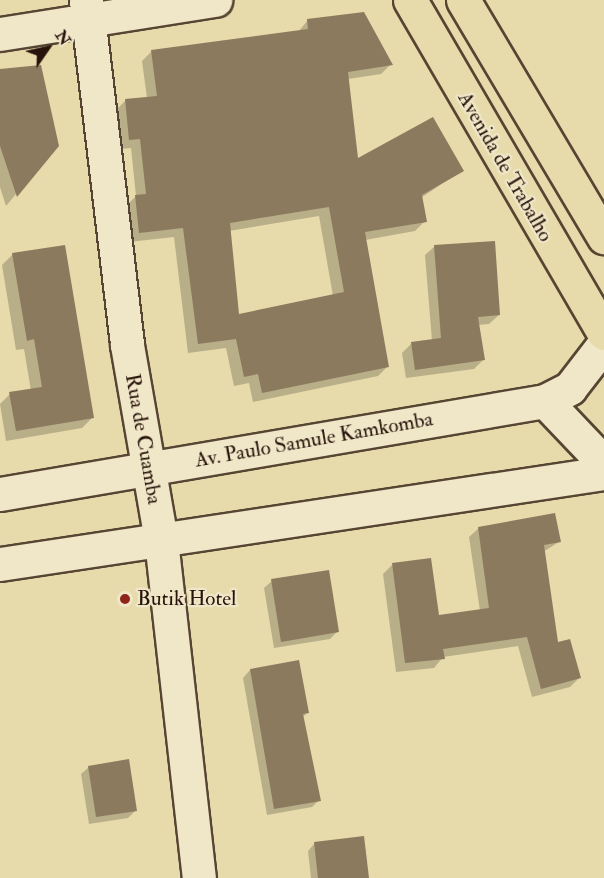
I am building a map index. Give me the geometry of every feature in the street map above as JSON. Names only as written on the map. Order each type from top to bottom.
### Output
[{"type":"highway","name":"Avenida de Trabalho","points":[[410,0],[519,194],[604,333]]},
{"type":"highway","points":[[463,0],[604,237]]},
{"type":"highway","points":[[519,194],[563,165]]},
{"type":"main road","points":[[0,34],[88,10],[215,0]]},
{"type":"main road","name":"Rua de Cuamba","points":[[88,10],[127,345],[161,540],[199,878]]},
{"type":"main road","name":"Av. Paulo Samule Kamkomba","points":[[0,494],[544,401],[570,388],[604,344]]},
{"type":"main road","points":[[544,401],[604,463]]},
{"type":"main road","points":[[0,564],[604,473]]},
{"type":"building","points":[[364,12],[393,65],[348,72],[358,158],[433,117],[464,171],[422,195],[427,222],[365,232],[389,367],[262,393],[258,374],[244,377],[236,339],[198,344],[183,228],[139,233],[135,195],[146,194],[140,139],[129,140],[125,99],[157,96],[151,50],[308,29],[307,19]],"holes":[[[329,207],[344,292],[239,314],[230,223]]]},
{"type":"building","points":[[41,65],[59,146],[17,197],[0,146],[0,69]]},
{"type":"building","points":[[495,241],[500,315],[478,317],[485,360],[415,370],[411,342],[441,338],[434,245]]},
{"type":"building","points":[[65,245],[94,418],[16,431],[9,392],[42,387],[34,339],[27,341],[12,253]]},
{"type":"building","points":[[555,513],[561,542],[544,545],[558,642],[570,639],[581,678],[541,689],[527,637],[443,649],[445,659],[405,663],[392,563],[431,558],[439,615],[489,608],[478,527]]},
{"type":"building","points":[[329,570],[339,632],[281,642],[271,579]]},
{"type":"building","points":[[299,660],[309,713],[303,714],[321,801],[274,809],[250,669]]},
{"type":"building","points":[[129,759],[137,811],[96,817],[88,766]]},
{"type":"building","points":[[364,836],[369,878],[318,878],[314,842]]},
{"type":"place","name":"Butik Hotel","points":[[125,599]]}]
